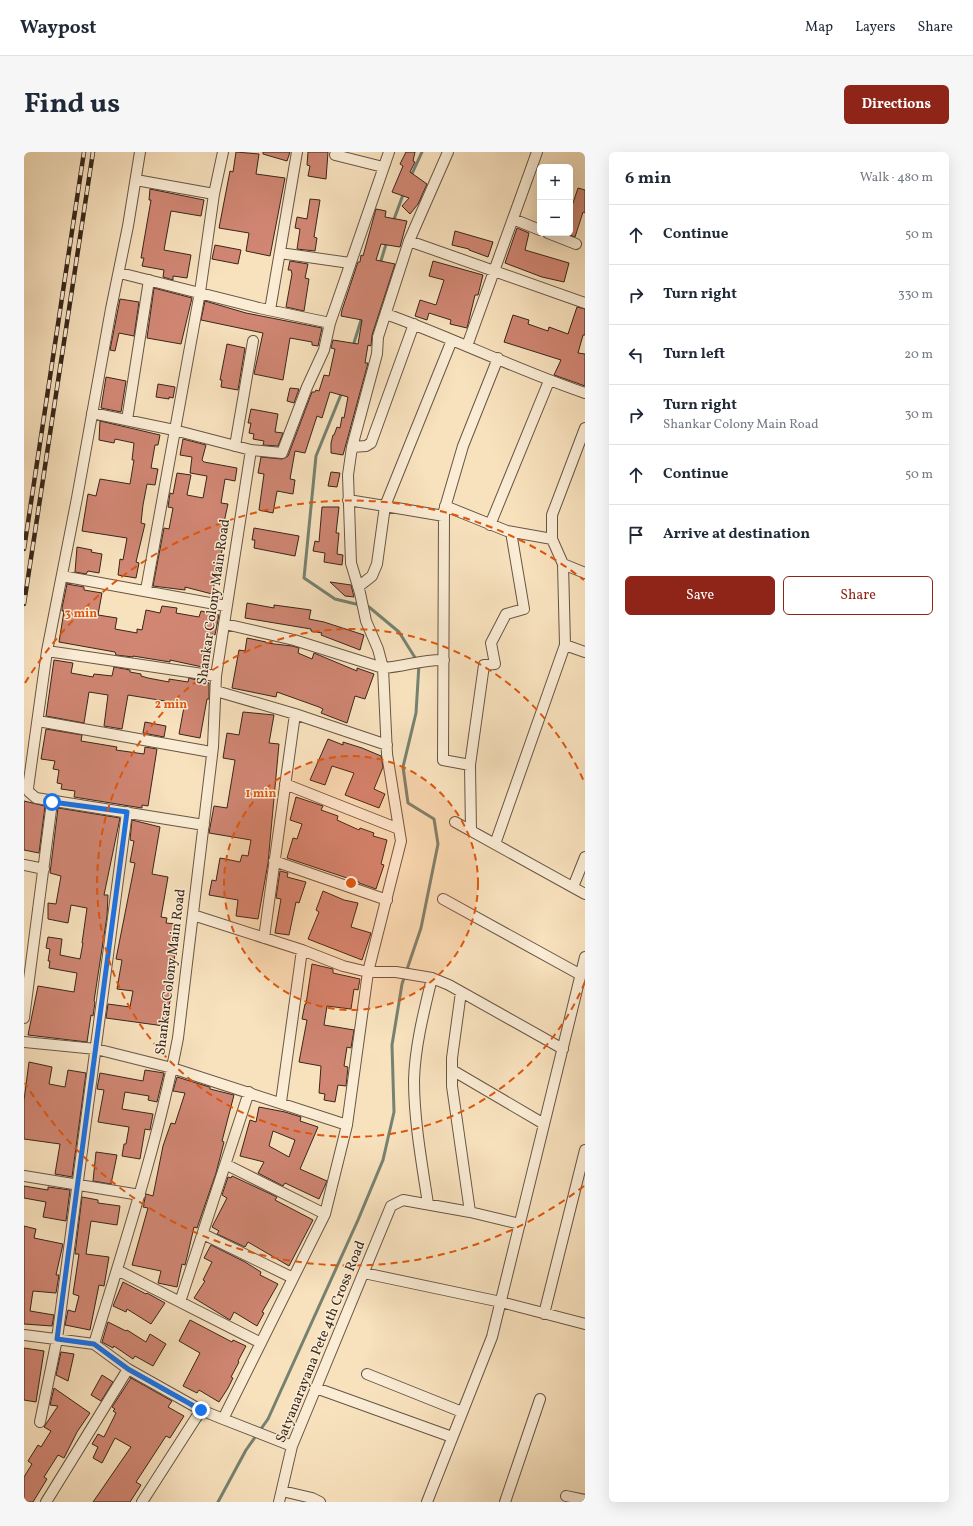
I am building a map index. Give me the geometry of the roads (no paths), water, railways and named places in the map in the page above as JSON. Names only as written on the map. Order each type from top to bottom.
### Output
[{"type":"street","points":[[140,152],[120,273],[111,308],[47,651],[28,788],[29,792],[36,798],[52,802],[127,812],[204,825]]},
{"type":"street","points":[[146,590],[200,292],[214,194],[223,152]]},
{"type":"street","points":[[270,310],[297,152]]},
{"type":"street","points":[[92,413],[174,430],[251,450],[282,453],[307,387],[324,350],[330,323],[382,167],[389,152]]},
{"type":"street","points":[[223,1419],[325,1214],[347,1125],[368,972],[401,841],[387,745],[383,668],[378,649],[366,621],[359,590],[350,563],[348,475],[352,448],[377,354],[378,337],[409,241],[448,152]]},
{"type":"street","points":[[467,346],[537,152]]},
{"type":"street","points":[[336,155],[382,167]]},
{"type":"street","points":[[136,180],[214,194]]},
{"type":"street","points":[[513,219],[537,229]]},
{"type":"street","points":[[556,236],[576,244]]},
{"type":"street","points":[[409,241],[585,303]]},
{"type":"street","points":[[280,253],[350,263]]},
{"type":"street","points":[[120,273],[270,310],[330,323]]},
{"type":"street","points":[[127,420],[150,280]]},
{"type":"street","points":[[386,314],[498,358],[549,381],[585,393]]},
{"type":"street","points":[[352,448],[366,446],[371,442],[414,324]]},
{"type":"street","points":[[359,590],[372,576],[377,564],[385,506],[452,340]]},
{"type":"street","points":[[235,446],[253,341]]},
{"type":"street","points":[[470,765],[443,760],[444,511],[463,446],[498,358]]},
{"type":"street","points":[[490,525],[549,381]]},
{"type":"street","points":[[495,844],[565,645],[563,564],[552,539],[552,515],[585,428]]},
{"type":"street","name":"Shankar Colony Main Road","points":[[94,1344],[140,1195],[172,1068],[178,1038],[204,825],[211,752],[213,747],[216,676],[251,450]]},
{"type":"street","points":[[348,500],[385,506],[444,511],[511,532],[552,539]]},
{"type":"street","points":[[471,831],[470,765],[484,665],[495,664],[491,643],[506,614],[524,609],[511,532]]},
{"type":"street","points":[[563,564],[585,572]]},
{"type":"street","points":[[62,576],[146,590],[226,606]]},
{"type":"street","points":[[225,624],[294,640],[383,668],[394,668],[422,661],[444,660]]},
{"type":"street","points":[[565,645],[585,652]]},
{"type":"street","points":[[47,651],[216,676]]},
{"type":"street","points":[[216,691],[295,714],[387,745]]},
{"type":"street","points":[[264,938],[295,714]]},
{"type":"street","points":[[38,721],[211,752]]},
{"type":"street","points":[[285,784],[399,829]]},
{"type":"street","points":[[24,1018],[27,979],[44,869],[52,802]]},
{"type":"street","points":[[40,1422],[57,1339],[127,812]]},
{"type":"street","points":[[455,822],[585,894]]},
{"type":"street","points":[[572,887],[585,857]]},
{"type":"street","points":[[274,861],[387,900]]},
{"type":"street","points":[[24,865],[44,869]]},
{"type":"street","points":[[443,899],[581,975]]},
{"type":"street","points":[[193,915],[302,950],[343,966],[368,972],[396,972],[432,978],[461,992],[562,1049]]},
{"type":"street","points":[[281,1102],[302,950]]},
{"type":"street","points":[[427,1502],[492,1337],[585,957]]},
{"type":"street","points":[[432,978],[423,1013],[414,1080],[421,1162],[428,1204],[520,1224]]},
{"type":"street","points":[[461,992],[452,1058],[452,1086],[470,1212]]},
{"type":"street","points":[[24,1042],[96,1049],[172,1068],[281,1102],[347,1125]]},
{"type":"street","points":[[452,1070],[544,1124]]},
{"type":"street","points":[[180,1302],[227,1165],[249,1092]]},
{"type":"street","points":[[544,1314],[585,1150]]},
{"type":"street","points":[[227,1165],[325,1214]]},
{"type":"street","points":[[24,1176],[140,1195]]},
{"type":"street","name":"Satyanarayana Pete 4th Cross Road","points":[[279,1502],[292,1446],[391,1206],[403,1200],[428,1204]]},
{"type":"street","points":[[203,1234],[293,1278]]},
{"type":"street","points":[[117,1270],[260,1343]]},
{"type":"street","points":[[364,1273],[501,1302],[585,1324]]},
{"type":"street","points":[[24,1335],[94,1344],[128,1369],[201,1410],[292,1446]]},
{"type":"street","points":[[46,1502],[128,1369]]},
{"type":"street","points":[[367,1374],[462,1412]]},
{"type":"street","points":[[316,1388],[452,1437]]},
{"type":"street","points":[[505,1502],[540,1399]]},
{"type":"street","points":[[142,1502],[201,1410]]},
{"type":"street","points":[[282,1491],[312,1498],[320,1502]]},
{"type":"street","points":[[566,1496],[585,1500]]},
{"type":"waterway","points":[[411,176],[422,152]]},
{"type":"waterway","points":[[393,222],[404,192]]},
{"type":"waterway","points":[[380,264],[387,241]]},
{"type":"waterway","points":[[353,346],[362,317]]},
{"type":"waterway","points":[[342,392],[316,456],[304,578],[335,599],[360,605]]},
{"type":"waterway","points":[[218,1502],[246,1450],[268,1419],[358,1220],[383,1160],[394,1112],[392,1045],[402,984],[421,928],[438,844],[434,819],[408,803],[403,767],[416,713],[419,664],[399,632],[369,607],[365,606]]},
{"type":"railway","points":[[24,549],[84,152]]},
{"type":"railway","points":[[24,604],[93,152]]}]
